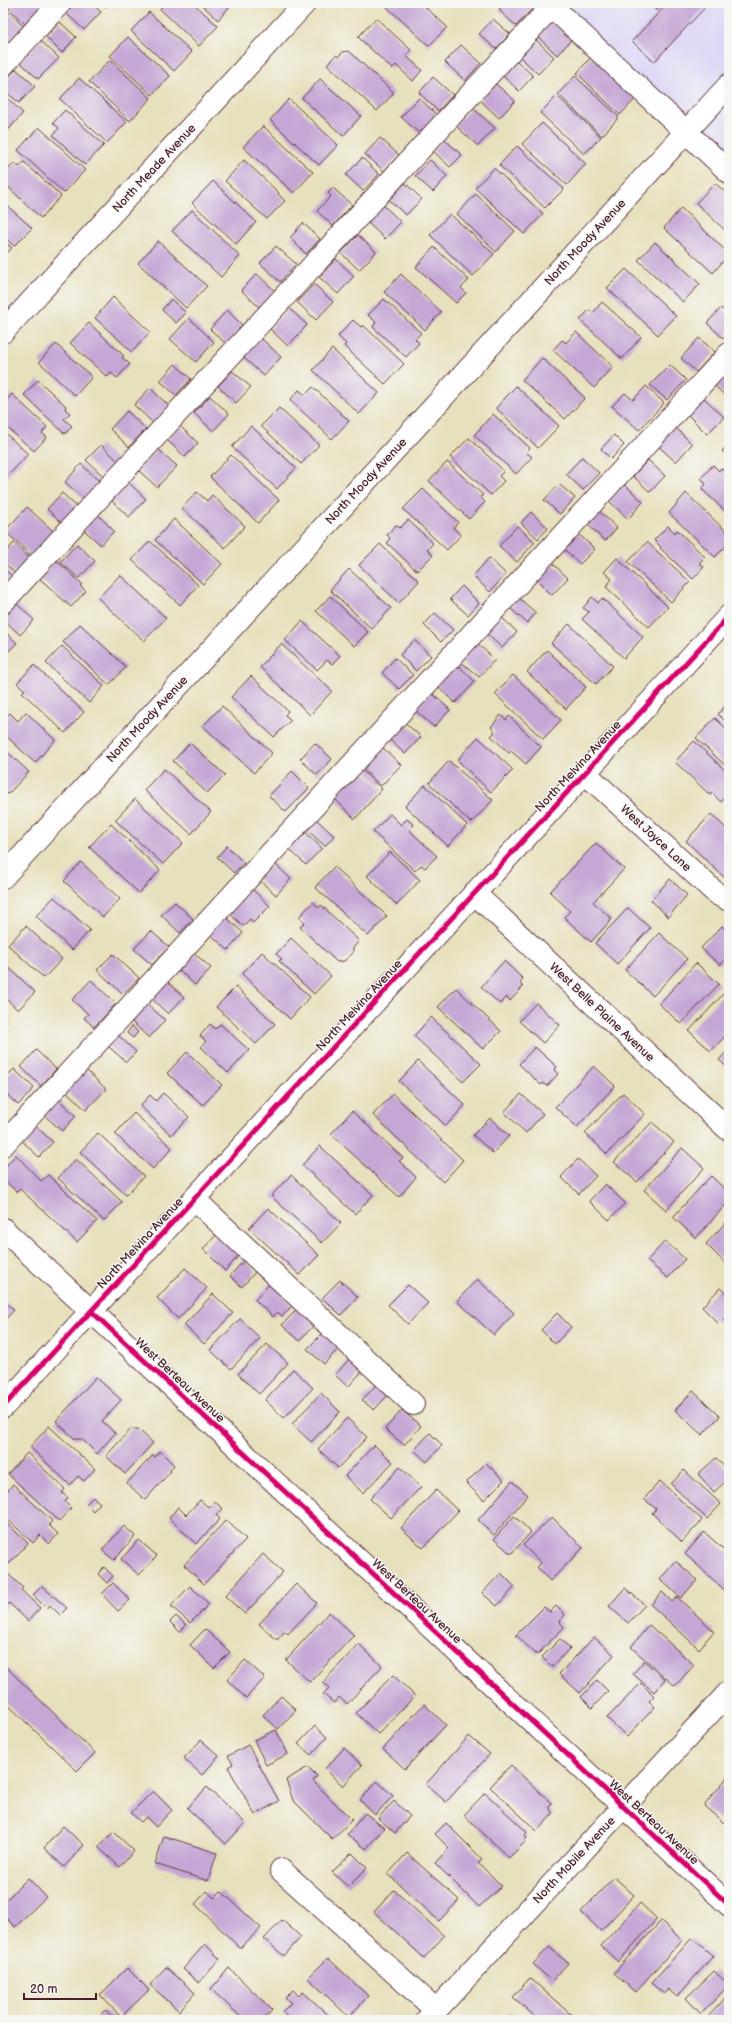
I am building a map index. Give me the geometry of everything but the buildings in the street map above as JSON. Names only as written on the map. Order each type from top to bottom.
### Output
[{"type":"street","points":[[3,64],[60,3]]},
{"type":"street","name":"North Meade Avenue","points":[[3,332],[305,3]]},
{"type":"street","points":[[3,602],[549,5],[729,172]]},
{"type":"street","name":"North Moody Avenue","points":[[3,877],[729,85]]},
{"type":"street","points":[[3,1145],[729,354]]},
{"type":"street","name":"North Melvina Avenue","points":[[3,1407],[729,616]]},
{"type":"street","name":"West Joyce Lane","points":[[585,773],[717,894],[729,900]]},
{"type":"street","name":"West Belle Plaine Avenue","points":[[474,893],[729,1130]]},
{"type":"street","points":[[194,1199],[413,1404]]},
{"type":"street","name":"West Berteau Avenue","points":[[3,1229],[729,1905]]},
{"type":"street","name":"North Mobile Avenue","points":[[281,1870],[432,2015],[729,1692]]},
{"type":"shaded area","points":[[551,3],[729,3],[729,169]]},
{"type":"cycle path","points":[[3,1407],[729,616]]},
{"type":"cycle path","points":[[91,1311],[729,1905]]}]
